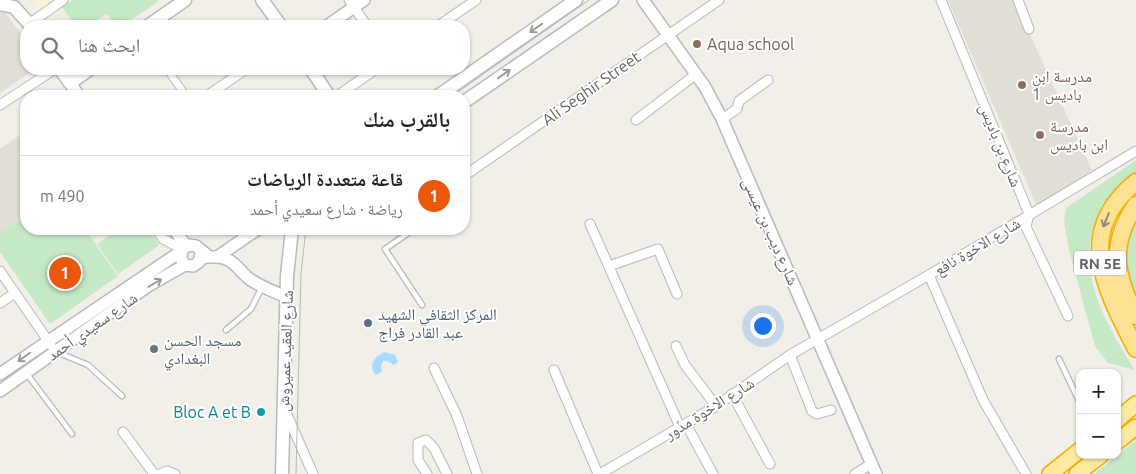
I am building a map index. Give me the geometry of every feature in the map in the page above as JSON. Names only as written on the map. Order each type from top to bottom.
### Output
[{"type":"highway","name":"RN 5E","points":[[1136,182],[1122,193],[1109,214],[1099,237],[1101,267],[1106,288],[1136,349]]},
{"type":"highway","name":"RN 5E","points":[[1136,205],[1124,223],[1118,243],[1117,262],[1126,293],[1136,316]]},
{"type":"highway","points":[[1121,417],[1136,404]]},
{"type":"highway","points":[[1121,439],[1136,427]]},
{"type":"highway","points":[[1050,474],[1076,453]]},
{"type":"highway","points":[[1077,474],[1096,459]]},
{"type":"main road","points":[[262,0],[277,20]]},
{"type":"main road","points":[[470,74],[576,0]]},
{"type":"main road","points":[[470,98],[612,0]]},
{"type":"main road","points":[[156,20],[182,1]]},
{"type":"main road","points":[[0,4],[14,7],[26,20]]},
{"type":"main road","points":[[64,75],[70,83],[81,75]]},
{"type":"main road","points":[[315,75],[325,90]]},
{"type":"main road","points":[[447,90],[468,75]]},
{"type":"main road","name":"شارع العقيد عميروش","points":[[282,474],[287,297],[292,235]]},
{"type":"street","points":[[37,20],[63,0]]},
{"type":"street","points":[[334,20],[352,4],[364,0]]},
{"type":"street","points":[[447,20],[476,0]]},
{"type":"street","name":"شارع ديب بن عيسى","points":[[643,0],[695,76],[705,87],[722,119],[874,469]]},
{"type":"street","name":"Ali Seghir Street","points":[[470,172],[719,0]]},
{"type":"street","name":"شارع بن باديس","points":[[941,0],[1029,214],[1026,227],[1068,316]]},
{"type":"street","points":[[1018,0],[1029,29]]},
{"type":"street","points":[[352,4],[363,20]]},
{"type":"street","points":[[23,90],[46,75]]},
{"type":"street","points":[[171,75],[182,90]]},
{"type":"street","points":[[216,90],[237,75]]},
{"type":"street","points":[[346,90],[367,75]]},
{"type":"street","points":[[636,120],[695,76]]},
{"type":"street","points":[[722,119],[738,109],[738,101],[768,80]]},
{"type":"street","points":[[70,83],[75,90]]},
{"type":"street","points":[[0,105],[20,92]]},
{"type":"street","name":"شارع الاخوة نافع","points":[[818,339],[930,275],[1136,150]]},
{"type":"street","points":[[590,224],[683,426],[713,474]]},
{"type":"street","points":[[160,235],[163,239],[183,249],[196,246],[207,256],[223,256],[231,260],[248,278],[262,287],[287,297]]},
{"type":"street","points":[[177,235],[183,249],[181,259],[185,265]]},
{"type":"street","name":"شارع سعيدي أحمد","points":[[0,391],[148,286],[185,265],[193,266],[207,256],[247,235]]},
{"type":"street","name":"شارع سعيدي أحمد","points":[[0,374],[183,249]]},
{"type":"street","points":[[608,266],[658,249],[677,294]]},
{"type":"street","points":[[0,271],[56,352]]},
{"type":"street","points":[[930,275],[982,400],[1026,474]]},
{"type":"street","points":[[0,303],[15,293]]},
{"type":"street","name":"شارع الاخوة مدّور","points":[[599,474],[716,406],[790,355],[818,339]]},
{"type":"street","points":[[676,346],[685,365],[716,406]]},
{"type":"street","points":[[790,355],[812,411],[817,414],[831,410]]},
{"type":"street","points":[[434,368],[457,416],[477,474]]},
{"type":"street","points":[[554,370],[599,474]]},
{"type":"street","points":[[732,394],[770,464]]},
{"type":"street","points":[[283,408],[313,474]]},
{"type":"street","points":[[123,432],[154,474]]},
{"type":"street","points":[[427,474],[418,460],[418,443],[426,440],[434,448],[447,474]]},
{"type":"street","points":[[855,474],[874,469]]},
{"type":"street","points":[[160,474],[167,471],[175,474]]},
{"type":"lane","points":[[406,235],[385,249],[422,305]]},
{"type":"lane","points":[[226,330],[251,309],[262,287]]},
{"type":"lane","points":[[56,352],[88,365],[122,396]]},
{"type":"lane","points":[[1060,359],[1076,394]]},
{"type":"lane","points":[[26,373],[72,434]]},
{"type":"shaded area","name":"مدرسة ابن باديس","points":[[948,0],[1014,0],[1092,170],[1038,209]]},
{"type":"shaded area","points":[[4,11],[20,33],[20,75],[26,75],[0,93],[0,12]]},
{"type":"shaded area","points":[[20,135],[20,219],[0,233],[0,149]]},
{"type":"green space","points":[[73,0],[159,1],[131,20],[111,20],[107,14],[98,20],[71,20],[62,7]]},
{"type":"green space","points":[[1136,160],[1136,175],[1110,199],[1098,217],[1091,237],[1089,257],[1091,277],[1104,316],[1135,370],[1108,363],[1095,346],[1070,254],[1064,222],[1066,208]]},
{"type":"green space","points":[[1136,216],[1136,303],[1123,264],[1129,226]]},
{"type":"green space","points":[[20,219],[20,235],[89,235],[118,276],[50,324],[0,252],[0,233]]},
{"type":"green space","points":[[110,235],[152,235],[159,245],[118,274],[97,244]]},
{"type":"green space","points":[[1136,440],[1136,474],[1094,474],[1113,459],[1121,459],[1121,452]]},
{"type":"sand","points":[[33,0],[55,0],[40,10]]},
{"type":"water","points":[[384,352],[395,355],[398,362],[394,365],[383,361],[381,366],[382,372],[376,375],[372,368],[373,362]]},
{"type":"tram line","points":[[461,90],[589,0]]},
{"type":"tram line","points":[[296,474],[301,273],[305,235]]},
{"type":"place","name":"Aqua school","points":[[697,44]]},
{"type":"place","name":"مدرسة ابن باديس 1","points":[[1022,85]]},
{"type":"place","name":"مدرسة ابن باديس","points":[[1040,135]]},
{"type":"place","name":"قاعة متعددة الرياضات","points":[[65,273]]},
{"type":"place","name":"المركز الثقافي الشهيد عبد القادر فراج","points":[[368,323]]},
{"type":"place","name":"مسجد الحسن البغدادي","points":[[154,349]]},
{"type":"place","name":"Bloc A et B","points":[[261,412]]}]
